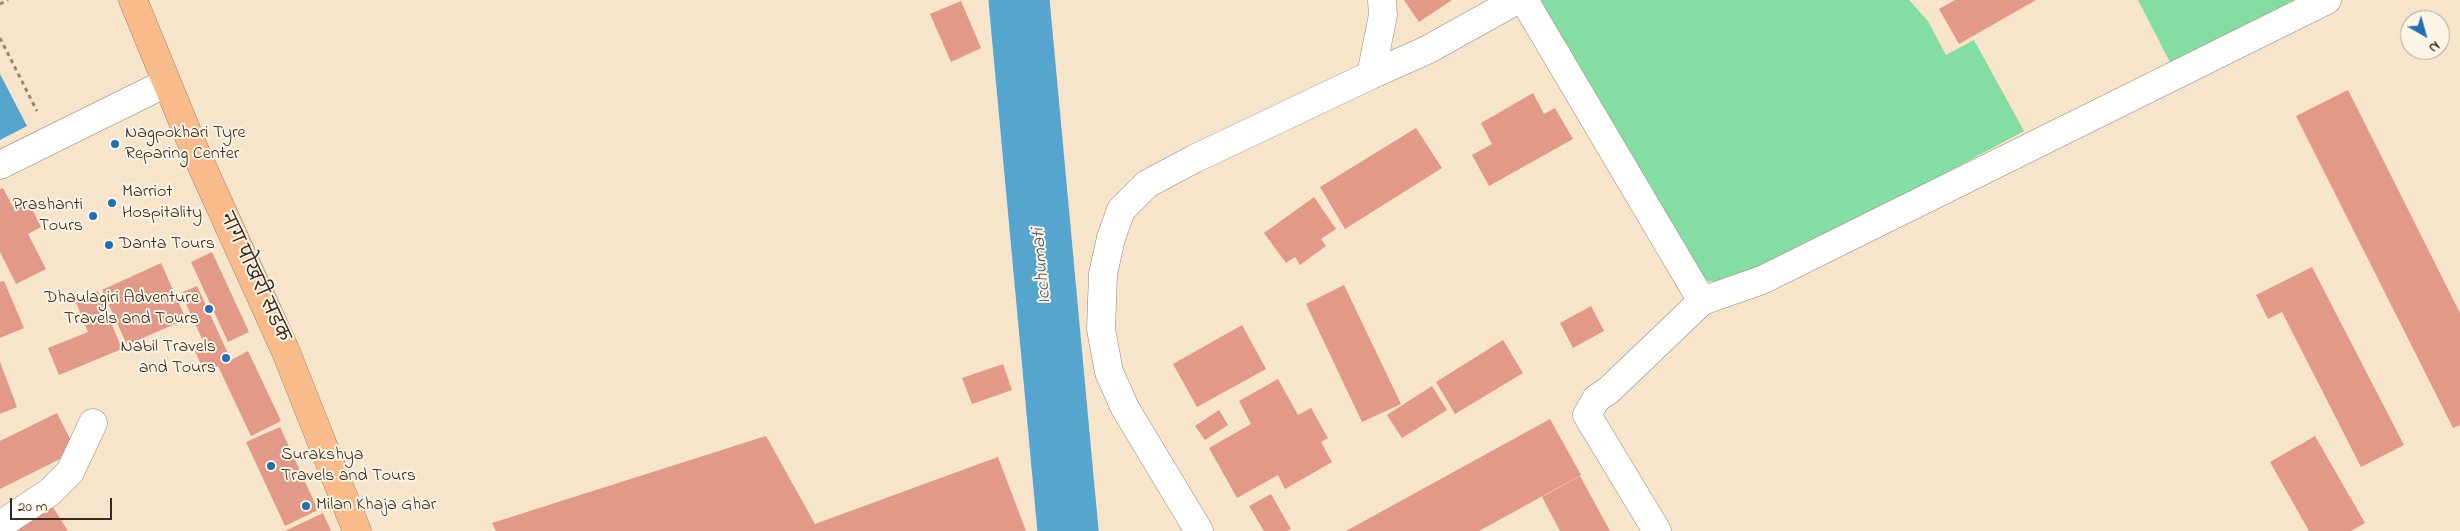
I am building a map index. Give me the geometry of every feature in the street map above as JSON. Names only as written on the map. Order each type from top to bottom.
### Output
[{"type":"main road","name":"नाग पोखरी सडक","points":[[133,0],[166,83],[286,352],[357,531]]},
{"type":"lane","points":[[1371,75],[1383,15],[1382,0]]},
{"type":"lane","points":[[1199,531],[1125,408],[1109,372],[1101,330],[1104,274],[1111,238],[1121,210],[1147,184],[1196,158],[1427,50],[1517,0]]},
{"type":"lane","points":[[1524,0],[1702,301]]},
{"type":"lane","points":[[1657,531],[1587,414],[1596,399],[1609,390],[1702,301],[1762,280],[2327,0]]},
{"type":"lane","points":[[0,165],[166,83]]},
{"type":"lane","points":[[0,526],[50,492],[70,472],[93,423]]},
{"type":"path","points":[[0,4],[8,0]]},
{"type":"path","points":[[0,38],[38,112]]},
{"type":"green space","points":[[1530,0],[1909,0],[1928,21],[1946,55],[1974,40],[2024,131],[1736,286],[1698,279]]},
{"type":"green space","points":[[2138,0],[2303,0],[2173,68]]},
{"type":"water","points":[[0,74],[27,126],[0,140]]},
{"type":"building","points":[[1404,0],[1452,0],[1419,22]]},
{"type":"building","points":[[1955,0],[2036,0],[1959,44],[1939,9]]},
{"type":"building","points":[[961,1],[981,48],[951,62],[930,14]]},
{"type":"building","points":[[2348,90],[2460,313],[2460,425],[2453,428],[2296,116]]},
{"type":"building","points":[[1533,93],[1544,114],[1555,108],[1573,139],[1489,186],[1472,155],[1492,144],[1481,123]]},
{"type":"building","points":[[1416,128],[1442,168],[1345,229],[1320,187]]},
{"type":"building","points":[[3,188],[13,207],[27,199],[41,227],[28,234],[46,269],[16,284],[0,252],[0,189]]},
{"type":"building","points":[[1314,197],[1336,229],[1321,239],[1326,246],[1300,265],[1295,257],[1286,263],[1264,233]]},
{"type":"building","points":[[212,252],[249,332],[228,342],[191,262]]},
{"type":"building","points":[[161,263],[186,319],[127,345],[102,290]]},
{"type":"building","points":[[2312,267],[2404,445],[2361,467],[2282,312],[2268,319],[2256,295]]},
{"type":"building","points":[[4,281],[24,328],[0,338],[0,282]]},
{"type":"building","points":[[1344,285],[1401,404],[1362,422],[1306,304]]},
{"type":"building","points":[[197,286],[231,360],[248,351],[281,421],[251,436],[218,366],[204,372],[193,346],[203,341],[181,293]]},
{"type":"building","points":[[98,291],[122,349],[59,375],[48,348],[88,332],[75,300]]},
{"type":"building","points":[[1591,306],[1604,331],[1573,348],[1560,323]]},
{"type":"building","points":[[1242,325],[1266,369],[1197,407],[1173,364]]},
{"type":"building","points":[[1503,340],[1523,373],[1455,414],[1436,382]]},
{"type":"building","points":[[0,362],[17,407],[0,414]]},
{"type":"building","points":[[1003,364],[1012,390],[972,404],[962,378]]},
{"type":"building","points":[[1278,379],[1298,415],[1311,408],[1328,438],[1321,442],[1332,462],[1285,489],[1278,475],[1237,498],[1209,448],[1251,424],[1239,401]]},
{"type":"building","points":[[1432,386],[1447,410],[1402,438],[1387,415]]},
{"type":"building","points":[[1219,410],[1228,425],[1205,440],[1195,426]]},
{"type":"building","points":[[57,413],[76,451],[0,489],[0,441]]},
{"type":"building","points":[[1550,419],[1581,475],[1479,531],[1346,531]]},
{"type":"building","points":[[280,427],[318,510],[285,526],[246,442]]},
{"type":"building","points":[[766,436],[815,524],[998,457],[1026,531],[496,531],[492,523]]},
{"type":"building","points":[[2315,436],[2365,523],[2351,531],[2309,531],[2270,462]]},
{"type":"building","points":[[1580,476],[1610,531],[1560,531],[1542,497]]},
{"type":"building","points":[[1271,494],[1291,529],[1287,531],[1264,531],[1249,506]]},
{"type":"building","points":[[49,501],[68,531],[0,531]]},
{"type":"building","points":[[323,513],[331,531],[285,531]]},
{"type":"waterway","name":"Icchumati","points":[[1019,0],[1068,531]]},
{"type":"place","name":"Nagpokhari Tyre Reparing Center","points":[[115,144]]},
{"type":"place","name":"Marriot Hospitality","points":[[112,203]]},
{"type":"place","name":"Prashanti Tours","points":[[93,216]]},
{"type":"place","name":"Danta Tours","points":[[109,245]]},
{"type":"place","name":"Dhaulagiri Adventure Travels and Tours","points":[[209,309]]},
{"type":"place","name":"Nabil Travels and Tours","points":[[226,358]]},
{"type":"place","name":"Surakshya Travels and Tours","points":[[271,466]]},
{"type":"place","name":"Milan Khaja Ghar","points":[[306,506]]}]
